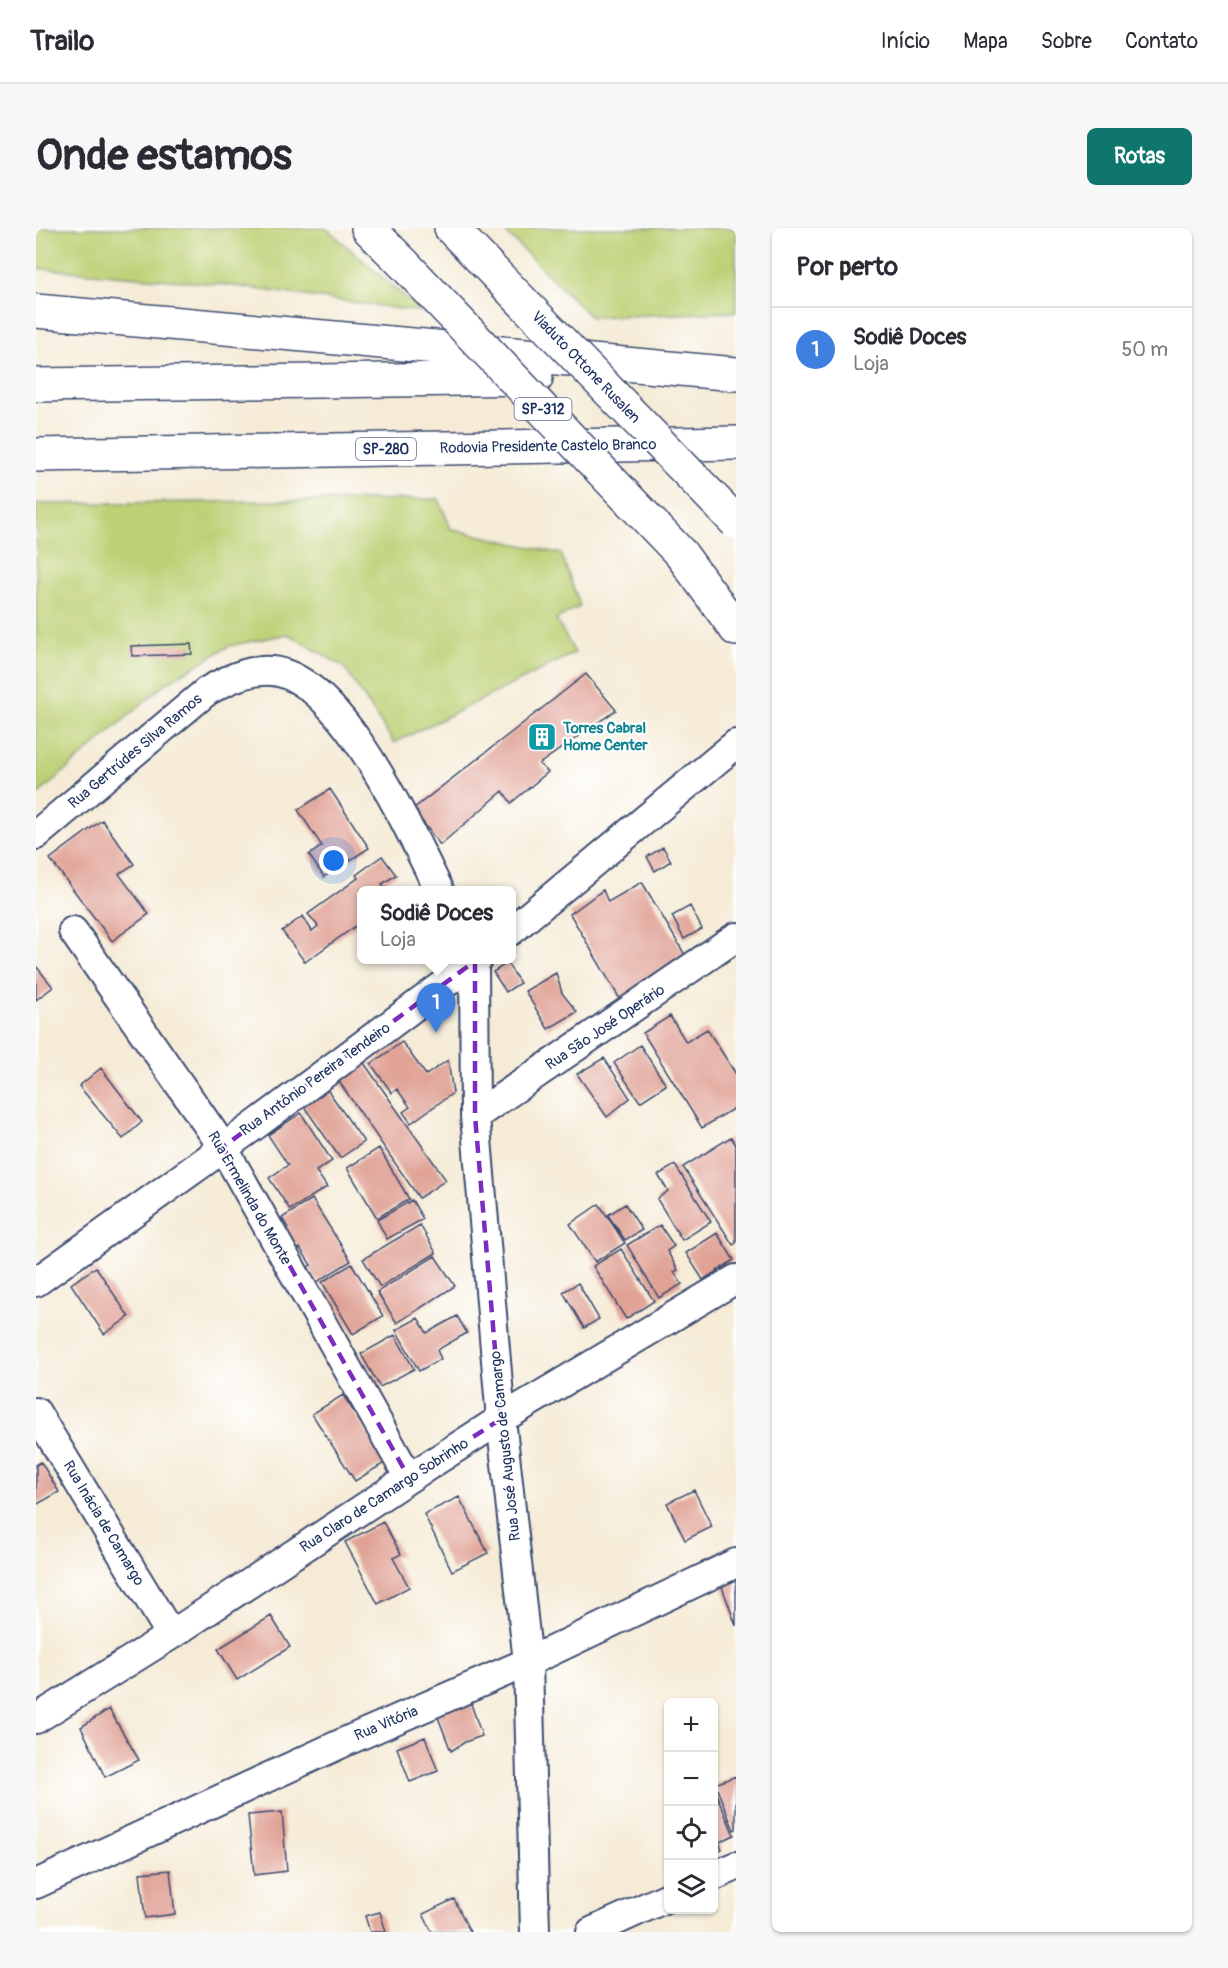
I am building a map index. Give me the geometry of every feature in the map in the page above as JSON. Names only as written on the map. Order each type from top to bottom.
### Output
[{"type":"main road","name":"SP-312","points":[[368,228],[681,554],[736,628]]},
{"type":"main road","name":"Viaduto Ottone Rusalen","points":[[451,228],[736,522]]},
{"type":"main road","points":[[36,311],[736,375]]},
{"type":"main road","points":[[36,385],[736,375]]},
{"type":"main road","name":"Rodovia Presidente Castelo Branco","points":[[36,455],[736,444]]},
{"type":"street","name":"Rua Gertrúdes Silva Ramos","points":[[36,835],[207,691],[231,678],[258,671],[274,671],[295,678],[316,693],[348,727],[390,793],[436,886]]},
{"type":"street","points":[[516,927],[736,744]]},
{"type":"street","name":"Rua Ermelinda do Monte","points":[[73,930],[223,1147],[409,1478]]},
{"type":"street","name":"Rua São José Operário","points":[[474,1116],[736,937]]},
{"type":"street","name":"Rua Antônio Pereira Tendeiro","points":[[36,1282],[470,964]]},
{"type":"street","name":"Rua José Augusto de Camargo","points":[[475,964],[474,1116],[501,1419],[528,1662],[535,1932]]},
{"type":"street","name":"Rua Claro de Camargo Sobrinho","points":[[36,1719],[171,1635],[501,1419],[736,1280]]},
{"type":"street","name":"Rua Inácia de Camargo","points":[[36,1412],[171,1635]]},
{"type":"street","name":"Rua Vitória","points":[[36,1884],[349,1740],[528,1662],[736,1563]]},
{"type":"street","points":[[718,1874],[736,1866]]},
{"type":"street","points":[[591,1932],[664,1899]]},
{"type":"highlighted area","points":[[475,961],[475,1116],[501,1419],[409,1478],[223,1147]]},
{"type":"green space","points":[[36,228],[326,228],[422,312],[227,285],[36,268]]},
{"type":"green space","points":[[501,228],[736,228],[736,312],[591,317]]},
{"type":"green space","points":[[439,499],[451,529],[561,554],[580,606],[556,619],[575,653],[394,743],[344,667],[288,634],[229,646],[166,683],[36,796],[36,504]]},
{"type":"building","points":[[191,644],[192,654],[132,656],[131,646]]},
{"type":"building","name":"Torres Cabral Home Center","points":[[586,674],[616,710],[539,764],[548,772],[511,803],[503,791],[440,845],[413,809]]},
{"type":"building","points":[[330,789],[369,848],[324,877],[309,855],[322,846],[298,810]]},
{"type":"building","points":[[102,820],[134,864],[119,874],[149,914],[112,941],[50,859]]},
{"type":"building","points":[[663,847],[671,861],[655,871],[647,857]]},
{"type":"building","points":[[382,856],[396,875],[382,884],[384,886],[357,886],[357,925],[305,962],[282,931],[303,916],[312,931],[318,926],[308,914],[358,878],[356,875]]},
{"type":"building","points":[[642,882],[688,960],[621,1001],[570,914],[603,890],[608,902]]},
{"type":"building","points":[[690,906],[702,929],[684,939],[672,916]]},
{"type":"building","points":[[508,964],[520,983],[506,992],[493,972]]},
{"type":"building","points":[[36,966],[53,987],[36,1000]]},
{"type":"building","points":[[556,973],[562,993],[577,1012],[548,1029],[525,991]]},
{"type":"building","points":[[670,1016],[686,1042],[707,1029],[736,1074],[736,1107],[702,1128],[643,1033]]},
{"type":"building","points":[[402,1042],[426,1075],[448,1060],[453,1093],[411,1123],[403,1112],[410,1107],[397,1089],[392,1093],[371,1064]]},
{"type":"building","points":[[640,1045],[666,1085],[640,1102],[614,1063]]},
{"type":"building","points":[[604,1058],[630,1098],[607,1117],[577,1074]]},
{"type":"building","points":[[364,1063],[446,1180],[419,1198],[338,1080]]},
{"type":"building","points":[[101,1068],[142,1122],[123,1139],[79,1086]]},
{"type":"building","points":[[327,1089],[364,1142],[340,1158],[303,1105]]},
{"type":"building","points":[[301,1113],[332,1161],[316,1171],[327,1187],[290,1210],[269,1178],[288,1165],[268,1135]]},
{"type":"building","points":[[731,1137],[736,1145],[736,1243],[733,1245],[683,1167]]},
{"type":"building","points":[[379,1148],[409,1199],[377,1218],[347,1168]]},
{"type":"building","points":[[675,1165],[711,1222],[682,1240],[657,1199],[668,1191],[658,1175]]},
{"type":"building","points":[[312,1199],[351,1261],[317,1282],[308,1267],[311,1265],[300,1248],[296,1251],[284,1230],[288,1228],[282,1218]]},
{"type":"building","points":[[412,1200],[423,1219],[387,1239],[377,1220]]},
{"type":"building","points":[[599,1204],[625,1243],[595,1262],[570,1224]]},
{"type":"building","points":[[625,1204],[642,1230],[625,1240],[608,1215]]},
{"type":"building","points":[[420,1225],[436,1253],[380,1287],[363,1259]]},
{"type":"building","points":[[660,1225],[674,1246],[667,1251],[678,1270],[674,1272],[682,1284],[659,1298],[627,1245]]},
{"type":"building","points":[[717,1233],[734,1260],[703,1280],[686,1253]]},
{"type":"building","points":[[621,1249],[654,1301],[626,1319],[593,1266]]},
{"type":"building","points":[[435,1256],[455,1286],[397,1323],[377,1292]]},
{"type":"building","points":[[352,1264],[383,1316],[353,1334],[322,1282]]},
{"type":"building","points":[[96,1267],[129,1317],[104,1334],[71,1284]]},
{"type":"building","points":[[578,1283],[599,1319],[584,1328],[563,1292]]},
{"type":"building","points":[[457,1316],[467,1333],[437,1350],[441,1359],[419,1371],[396,1330],[418,1318],[427,1333]]},
{"type":"building","points":[[395,1335],[414,1369],[380,1387],[361,1354]]},
{"type":"building","points":[[343,1395],[386,1462],[355,1481],[312,1414]]},
{"type":"building","points":[[41,1462],[59,1492],[36,1505],[36,1465]]},
{"type":"building","points":[[694,1490],[712,1527],[685,1540],[667,1503]]},
{"type":"building","points":[[459,1497],[488,1553],[452,1571],[424,1514]]},
{"type":"building","points":[[383,1522],[401,1554],[393,1558],[409,1587],[378,1604],[345,1542]]},
{"type":"building","points":[[736,1569],[736,1626],[719,1578]]},
{"type":"building","points":[[271,1616],[290,1647],[237,1680],[218,1649]]},
{"type":"building","points":[[469,1698],[482,1736],[465,1742],[451,1751],[436,1712]]},
{"type":"building","points":[[109,1709],[139,1760],[105,1777],[81,1727]]},
{"type":"building","points":[[425,1737],[438,1771],[410,1782],[397,1748]]},
{"type":"building","points":[[736,1776],[736,1829],[734,1830],[718,1791],[718,1783]]},
{"type":"building","points":[[718,1798],[734,1835],[719,1842],[722,1849],[718,1851]]},
{"type":"building","points":[[282,1812],[287,1871],[254,1875],[248,1815]]},
{"type":"building","points":[[170,1870],[175,1914],[145,1918],[140,1873]]},
{"type":"building","points":[[454,1899],[470,1932],[432,1932],[423,1914]]},
{"type":"building","points":[[380,1912],[386,1932],[370,1932],[365,1916]]},
{"type":"place","name":"Torres Cabral Home Center","points":[[542,737]]},
{"type":"place","name":"Sodiê Doces","points":[[436,1033]]}]
